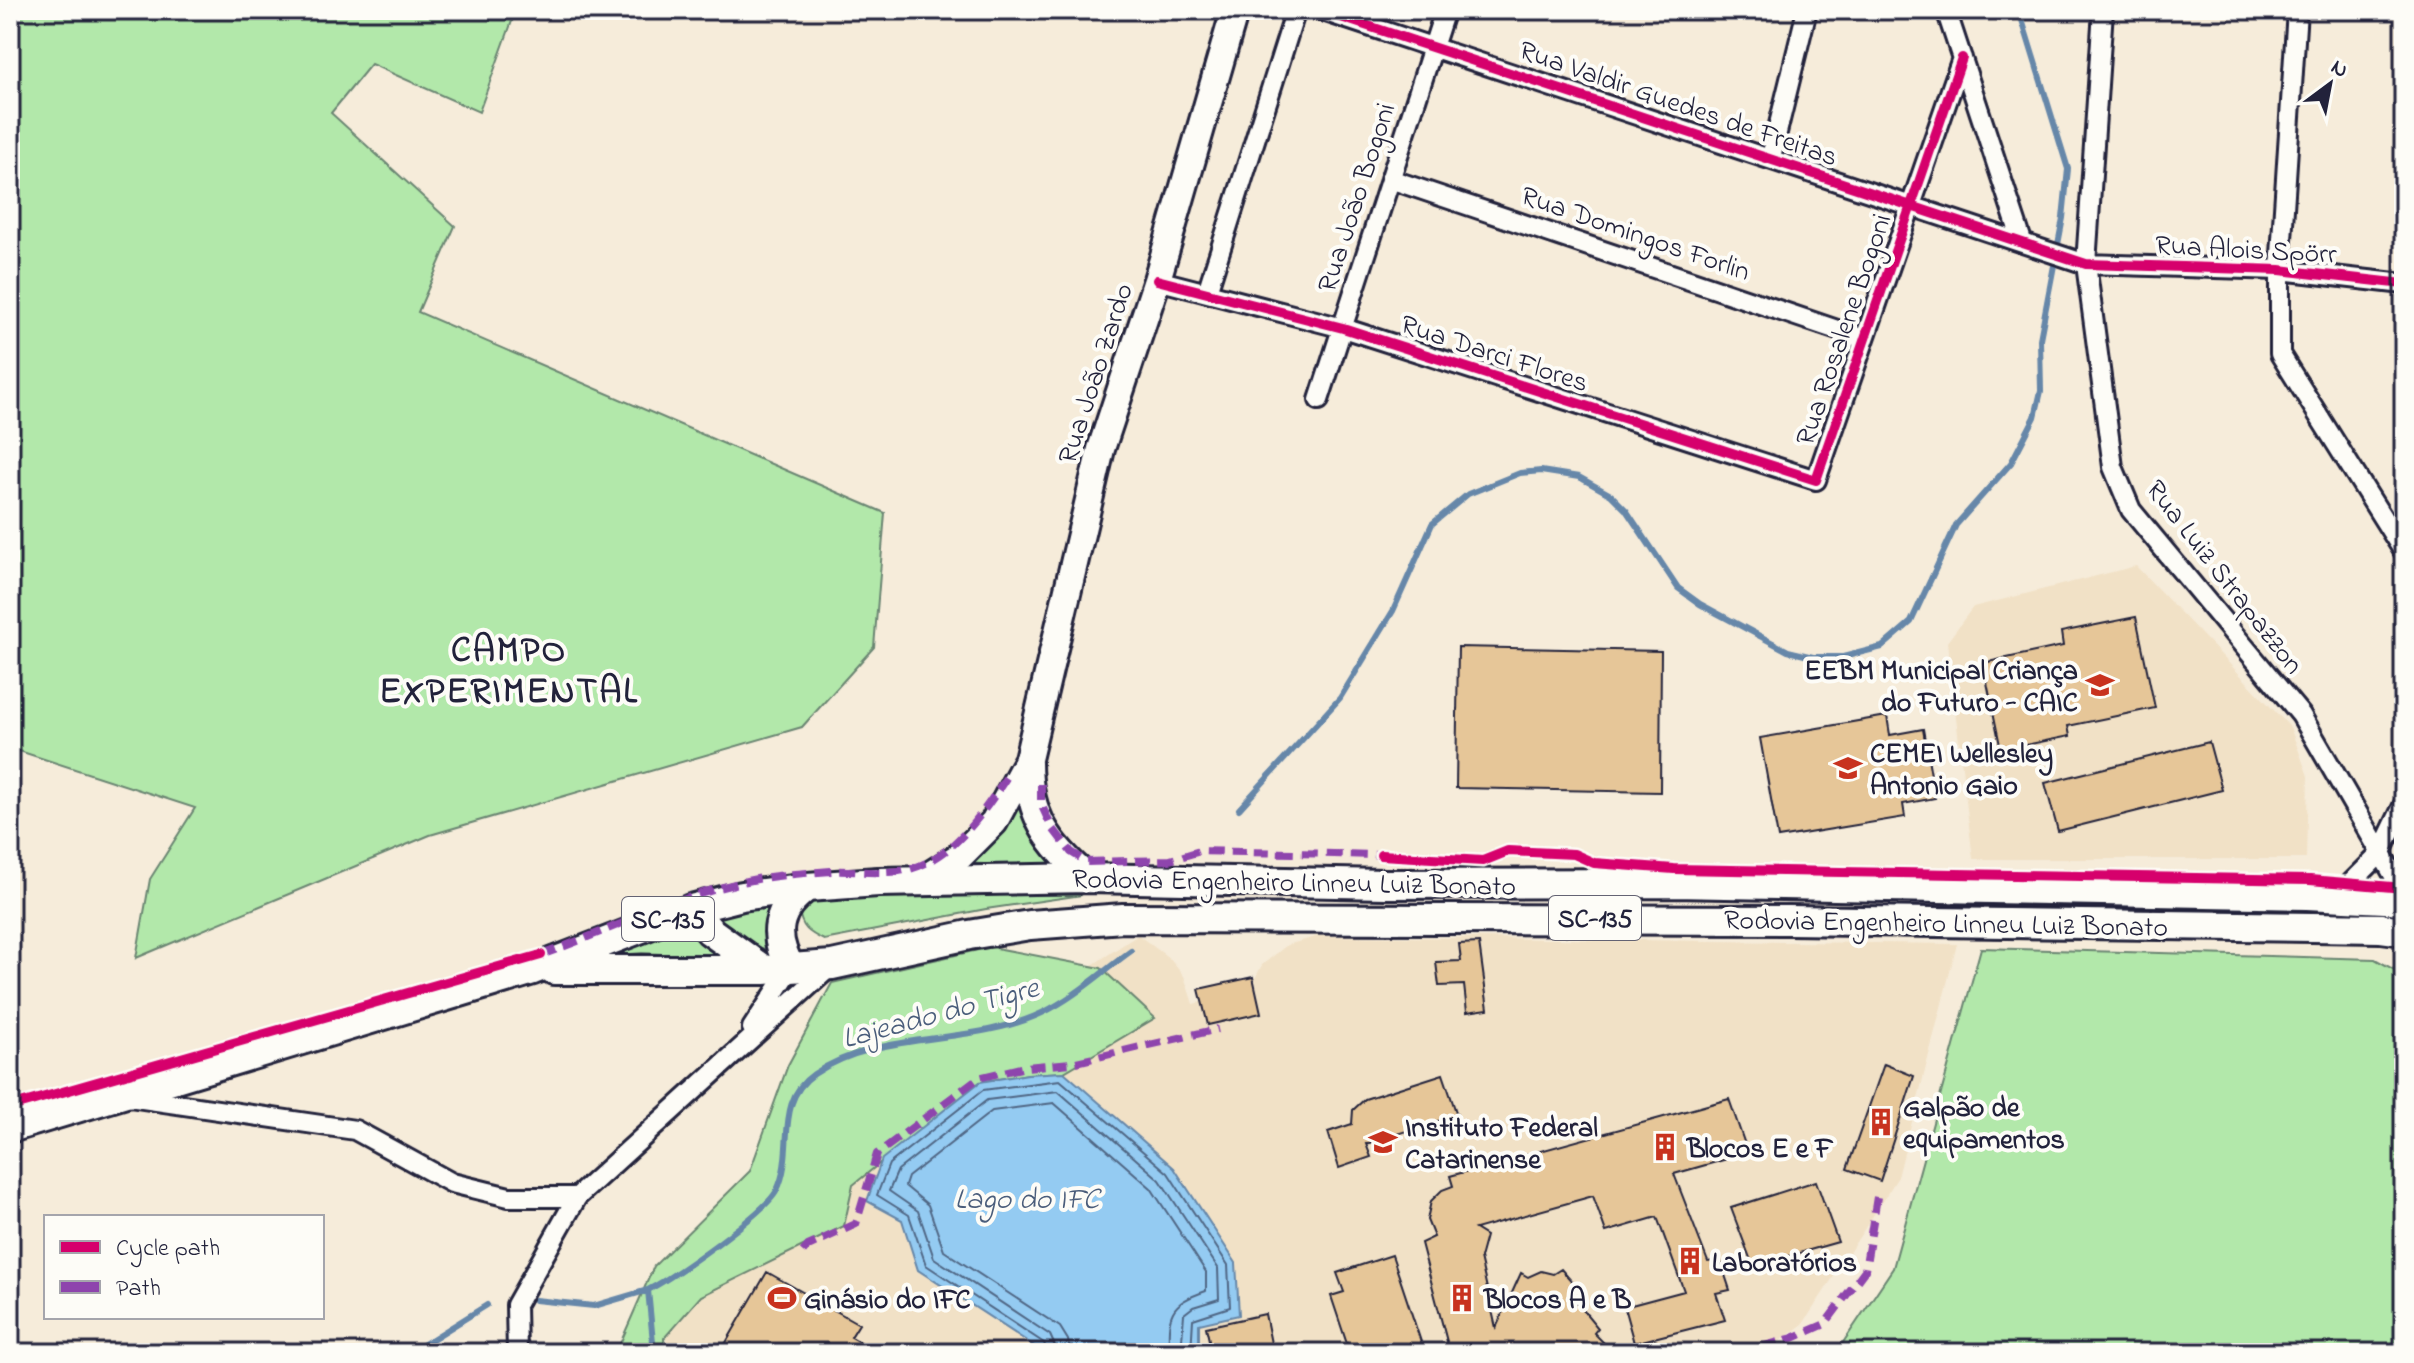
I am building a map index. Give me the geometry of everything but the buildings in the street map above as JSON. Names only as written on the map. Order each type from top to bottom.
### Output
[{"type":"main road","name":"Rua João Zardo","points":[[1088,878],[1059,852],[1038,819],[1028,782],[1028,759],[1101,449],[1157,280],[1235,10]]},
{"type":"main road","name":"Rua João Zardo","points":[[919,882],[960,856],[994,822],[1028,759]]},
{"type":"main road","name":"Rodovia Engenheiro Linneu Luiz Bonato","points":[[10,1128],[533,970],[691,909],[742,896],[807,887],[1088,878],[1386,884],[1690,883],[2338,896],[2404,900]]},
{"type":"main road","points":[[691,909],[710,931],[777,969],[781,952],[777,933],[786,906],[807,887]]},
{"type":"main road","name":"Rodovia Engenheiro Linneu Luiz Bonato","points":[[533,970],[777,969],[832,965],[1000,930],[1123,918],[1789,920],[2381,928],[2404,931]]},
{"type":"street","points":[[1207,292],[1296,10]]},
{"type":"street","name":"Rua Valdir Guedes de Freitas","points":[[1320,10],[1434,45],[2028,244]]},
{"type":"street","name":"Rua João Bogoni","points":[[1319,400],[1445,10]]},
{"type":"street","points":[[1771,157],[1807,10]]},
{"type":"street","points":[[1946,10],[2028,244]]},
{"type":"street","name":"Rua Luiz Strapazzon","points":[[2103,10],[2077,262],[2113,467],[2131,510],[2301,715],[2348,790],[2380,854],[2404,893]]},
{"type":"street","points":[[2297,10],[2280,270],[2280,354],[2404,552]]},
{"type":"street","name":"Rua Rosalene Bogoni","points":[[1816,480],[1962,58]]},
{"type":"street","name":"Rua Domingos Forlin","points":[[1390,179],[1864,339]]},
{"type":"street","name":"Rua Alois Spörr","points":[[2028,244],[2077,262],[2280,270],[2404,284]]},
{"type":"street","name":"Rua Darci Flores","points":[[1157,280],[1343,328],[1816,480]]},
{"type":"street","points":[[2338,896],[2380,854],[2404,804]]},
{"type":"street","points":[[517,1353],[516,1305],[577,1197],[623,1159],[832,965]]},
{"type":"street","points":[[737,1050],[777,969]]},
{"type":"street","points":[[122,1096],[355,1130],[452,1183],[509,1197],[577,1197]]},
{"type":"shaded area","name":"EEBM Municipal Criança do Futuro - CAIC","points":[[2136,566],[2290,727],[2308,776],[2306,859],[1973,859],[1947,642],[1973,607]]},
{"type":"shaded area","name":"Instituto Federal Catarinense","points":[[1138,935],[1169,958],[1184,976],[1193,1004],[1249,990],[1262,965],[1287,945],[1319,936],[1957,944],[1898,1177],[1803,1324],[1764,1353],[672,1353],[653,1306],[877,1107]]},
{"type":"green space","points":[[10,10],[516,10],[479,112],[371,64],[331,113],[455,226],[418,312],[885,513],[874,647],[802,727],[430,835],[136,958],[150,879],[195,808],[10,748]]},
{"type":"green space","points":[[1021,802],[1025,821],[1034,839],[1061,867],[959,863],[995,838]]},
{"type":"green space","points":[[812,892],[1082,895],[986,909],[824,940],[807,929],[800,916],[799,910]]},
{"type":"green space","points":[[776,894],[778,953],[739,941],[708,915]]},
{"type":"green space","points":[[688,918],[719,957],[642,953],[599,957]]},
{"type":"green space","points":[[991,947],[1101,968],[1155,1018],[1064,1072],[980,1082],[853,1185],[844,1226],[701,1296],[664,1338],[665,1353],[616,1353],[654,1266],[750,1171],[788,1065],[832,983]]},
{"type":"green space","points":[[1981,948],[2375,959],[2404,975],[2404,1353],[1836,1353],[1893,1268]]},
{"type":"water","name":"Lago do IFC","points":[[1064,1072],[1174,1168],[1236,1263],[1239,1315],[1199,1324],[1199,1353],[1045,1353],[918,1270],[902,1220],[867,1201],[882,1159],[980,1082]]},
{"type":"waterway","name":"Lajeado do Tigre","points":[[1239,809],[1340,698],[1393,611],[1432,524],[1468,494],[1520,473],[1541,471],[1579,477],[1611,495],[1626,510],[1678,588],[1700,604],[1788,651],[1813,657],[1843,657],[1882,647],[1911,622],[1956,525],[2011,463],[2035,417],[2041,391],[2040,339],[2063,218],[2068,169],[2019,10]]},
{"type":"waterway","name":"Lajeado do Tigre","points":[[649,1353],[653,1342],[648,1290],[718,1243],[770,1200],[782,1175],[789,1113],[794,1098],[801,1085],[814,1074],[867,1050],[1014,1024],[1054,1007],[1131,951]]},
{"type":"waterway","points":[[535,1300],[594,1306],[648,1290]]},
{"type":"waterway","points":[[410,1353],[487,1305]]},
{"type":"marked path","points":[[541,955],[670,905],[747,881],[800,873],[891,872],[917,867],[948,849],[962,836],[1006,778]]},
{"type":"marked path","points":[[1041,784],[1041,804],[1051,826],[1071,852],[1087,862],[1170,860],[1200,851],[1381,855]]},
{"type":"marked path","points":[[803,1252],[808,1246],[856,1224],[877,1154],[978,1078],[1025,1067],[1072,1063],[1218,1029]]},
{"type":"marked path","points":[[1740,1353],[1793,1338],[1825,1324],[1865,1270],[1877,1197]]},
{"type":"cycle path","points":[[1320,10],[2086,264],[2280,270],[2404,284]]},
{"type":"cycle path","points":[[1157,280],[1343,328],[1816,480],[1962,58]]},
{"type":"cycle path","points":[[1381,855],[1483,861],[1508,851],[1574,854],[1594,863],[1674,869],[2310,880],[2404,888]]},
{"type":"cycle path","points":[[10,1107],[541,955]]},
{"type":"place","name":"EEBM Municipal Criança do Futuro - CAIC","points":[[2100,685]]},
{"type":"place","name":"CEMEI Wellesley Antonio Gaio","points":[[1848,768]]},
{"type":"place","name":"Galpão de equipamentos","points":[[1881,1122]]},
{"type":"place","name":"Instituto Federal Catarinense","points":[[1383,1142]]},
{"type":"place","name":"Blocos E e F","points":[[1665,1147]]},
{"type":"place","name":"Laboratórios","points":[[1690,1261]]},
{"type":"place","name":"Ginásio do IFC","points":[[782,1298]]},
{"type":"place","name":"Blocos A e B","points":[[1462,1298]]},
{"type":"district","name":"CAMPO EXPERIMENTAL","points":[[509,668]]}]
